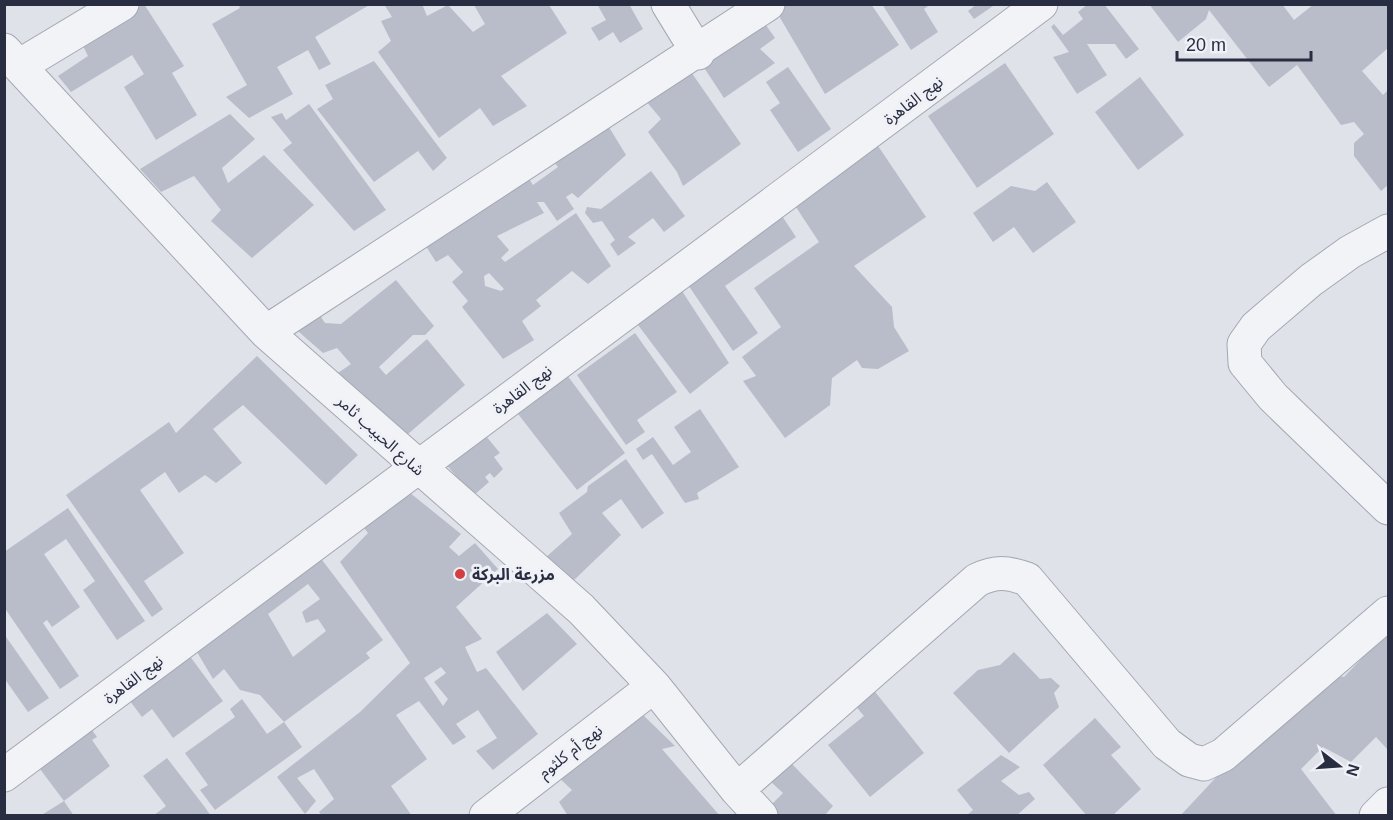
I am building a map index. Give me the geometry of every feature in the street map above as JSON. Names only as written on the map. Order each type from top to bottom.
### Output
[{"type":"street","points":[[12,58],[122,4]]},
{"type":"street","points":[[668,4],[698,53]]},
{"type":"street","points":[[266,332],[698,53],[768,4]]},
{"type":"street","name":"نهج القاهرة","points":[[4,775],[1041,4]]},
{"type":"street","name":"شارع الحبيب ثامر","points":[[12,58],[266,332],[581,609],[654,686],[737,790],[761,816]]},
{"type":"street","points":[[1389,231],[1350,252],[1311,280],[1256,327],[1244,344],[1245,363],[1273,397],[1389,508]]},
{"type":"street","points":[[737,790],[977,580],[994,572],[1011,573],[1027,579],[1167,744],[1189,760],[1204,764],[1223,755],[1389,613]]},
{"type":"street","name":"نهج أم كلثوم","points":[[486,816],[654,686]]},
{"type":"street","points":[[1376,816],[1389,804]]},
{"type":"building","points":[[144,4],[184,66],[172,73],[197,115],[156,140],[124,87],[144,74],[132,55],[71,92],[58,76],[88,56],[78,36]]},
{"type":"building","points":[[238,4],[371,4],[315,37],[331,64],[319,70],[308,50],[277,67],[293,94],[249,118],[226,97],[247,85],[212,24],[240,8]]},
{"type":"building","points":[[384,4],[422,4],[427,16],[448,5],[473,32],[485,24],[474,5],[549,5],[567,33],[501,76],[527,106],[493,126],[480,108],[439,138],[378,52],[391,41],[381,21],[392,17]]},
{"type":"building","points":[[597,4],[629,4],[643,29],[620,43],[613,32],[599,41],[591,28],[606,20]]},
{"type":"building","points":[[784,4],[871,4],[899,45],[825,94],[776,11]]},
{"type":"building","points":[[882,4],[931,4],[924,9],[938,32],[911,50]]},
{"type":"building","points":[[977,4],[996,4],[974,19],[968,11]]},
{"type":"building","points":[[1088,4],[1104,4],[1139,49],[1126,59],[1115,44],[1087,44],[1107,75],[1077,94],[1053,57],[1069,52],[1051,27],[1054,24],[1063,35],[1083,19],[1078,12]]},
{"type":"building","points":[[1149,4],[1282,4],[1294,20],[1314,4],[1388,4],[1388,48],[1362,71],[1383,95],[1388,90],[1388,185],[1381,191],[1354,156],[1354,143],[1364,134],[1354,122],[1341,125],[1297,65],[1269,87],[1209,10],[1206,19],[1178,42]]},
{"type":"building","points":[[761,18],[775,38],[760,49],[775,63],[724,98],[699,60]]},
{"type":"building","points":[[374,61],[447,158],[433,171],[418,151],[374,182],[317,109],[333,99],[325,85]]},
{"type":"building","points":[[1005,63],[1054,134],[977,188],[928,116]]},
{"type":"building","points":[[788,67],[831,129],[798,152],[770,110],[780,103],[766,82]]},
{"type":"building","points":[[689,69],[741,144],[683,186],[677,172],[648,132],[661,119],[641,95]]},
{"type":"building","points":[[1140,77],[1184,135],[1138,170],[1095,112]]},
{"type":"building","points":[[309,104],[386,210],[354,231],[283,150],[292,143],[271,117],[282,113],[286,120]]},
{"type":"building","points":[[230,114],[255,139],[222,168],[228,183],[264,155],[314,205],[252,258],[211,221],[221,210],[194,176],[161,192],[140,169]]},
{"type":"building","points":[[604,119],[626,155],[578,198],[572,193],[566,197],[574,209],[557,221],[544,202],[537,202],[544,213],[497,236],[509,250],[501,258],[505,262],[576,213],[611,266],[588,284],[572,271],[536,300],[541,306],[522,321],[534,340],[503,359],[462,307],[468,301],[452,282],[463,272],[448,255],[436,262],[422,240],[525,173],[533,185],[558,167],[549,156]],"holes":[[[489,273],[504,289],[501,291],[485,286],[484,276]]]},
{"type":"building","points":[[874,140],[926,217],[854,266],[892,307],[894,327],[909,351],[878,369],[862,368],[857,360],[832,378],[830,405],[785,438],[743,381],[756,376],[742,357],[781,327],[754,288],[819,242],[790,198]]},
{"type":"building","points":[[651,171],[685,216],[664,232],[653,218],[628,237],[636,243],[618,256],[610,244],[615,240],[602,221],[593,223],[585,213],[587,207],[601,209]]},
{"type":"building","points":[[1047,182],[1076,222],[1033,253],[1014,227],[993,242],[973,213],[1011,186],[1035,191]]},
{"type":"building","points":[[780,213],[796,237],[725,286],[758,333],[733,351],[684,279]]},
{"type":"building","points":[[396,280],[434,326],[425,335],[413,335],[379,367],[386,375],[427,339],[465,385],[401,440],[363,394],[335,375],[351,364],[337,348],[323,353],[291,325],[315,308],[325,323],[341,324]]},
{"type":"building","points":[[682,291],[729,363],[690,394],[635,321]]},
{"type":"building","points":[[635,333],[677,392],[637,420],[645,432],[626,445],[577,375]]},
{"type":"building","points":[[257,356],[358,455],[326,485],[243,405],[213,429],[242,463],[216,483],[205,475],[179,493],[165,472],[140,490],[184,553],[144,581],[163,609],[152,617],[66,495],[169,422],[176,433]]},
{"type":"building","points":[[564,371],[625,453],[577,490],[515,410]]},
{"type":"building","points":[[700,409],[739,467],[697,493],[699,499],[685,503],[652,454],[643,460],[636,449],[653,437],[673,465],[691,452],[674,427]]},
{"type":"building","points":[[481,430],[500,453],[494,457],[503,469],[494,478],[490,473],[485,477],[489,482],[473,496],[444,462]]},
{"type":"building","points":[[626,459],[664,513],[642,529],[621,499],[602,513],[621,535],[572,582],[545,558],[572,534],[559,513],[587,492],[588,486]]},
{"type":"building","points":[[404,488],[461,534],[449,547],[459,556],[475,543],[498,569],[456,607],[482,639],[465,647],[477,672],[486,668],[538,734],[493,770],[476,751],[497,738],[478,710],[456,724],[466,737],[453,745],[419,701],[396,715],[427,759],[391,786],[412,816],[322,816],[319,812],[334,799],[314,769],[297,778],[316,801],[305,814],[277,777],[360,712],[410,663],[340,562],[368,533],[359,522]],"holes":[[[441,667],[446,673],[434,682],[448,699],[443,706],[424,678]]]},
{"type":"building","points":[[68,508],[145,621],[117,640],[83,590],[95,581],[66,539],[44,554],[80,607],[52,627],[47,620],[43,623],[79,676],[60,689],[4,607],[4,552]]},
{"type":"building","points":[[316,552],[383,640],[366,653],[370,658],[284,722],[260,695],[240,690],[224,669],[213,679],[194,647]],"holes":[[[308,584],[320,599],[302,612],[306,623],[318,619],[326,631],[293,657],[268,614]]]},
{"type":"building","points":[[547,613],[577,644],[523,691],[496,652]]},
{"type":"building","points":[[1388,631],[1388,750],[1376,737],[1351,762],[1323,747],[1301,769],[1337,816],[1180,816],[1252,739],[1328,674],[1344,677]]},
{"type":"building","points":[[4,634],[49,698],[28,712],[4,678]]},
{"type":"building","points":[[1014,652],[1040,679],[1051,678],[1060,686],[1054,693],[1059,707],[1009,753],[953,693],[978,670],[1000,665]]},
{"type":"building","points":[[189,655],[223,701],[173,738],[152,709],[142,717],[124,693]]},
{"type":"building","points":[[872,688],[924,753],[870,797],[828,745],[864,716],[853,703]]},
{"type":"building","points":[[242,699],[267,734],[284,722],[302,747],[215,810],[200,790],[208,785],[185,753],[235,717],[230,709]]},
{"type":"building","points":[[643,715],[675,746],[662,749],[720,816],[568,816],[559,802],[572,790],[556,775]]},
{"type":"building","points":[[1095,718],[1121,747],[1111,755],[1141,789],[1112,816],[1087,816],[1043,765]]},
{"type":"building","points":[[86,722],[97,737],[92,740],[110,766],[64,801],[34,761]]},
{"type":"building","points":[[1001,755],[1020,767],[1001,781],[1019,795],[1029,792],[1035,799],[1016,816],[966,816],[973,810],[957,790]]},
{"type":"building","points":[[167,758],[211,816],[153,816],[166,806],[143,776]]},
{"type":"building","points":[[791,763],[833,806],[824,816],[778,816],[769,807],[783,793],[771,782]]},
{"type":"building","points":[[64,801],[74,816],[40,816]]},
{"type":"place","name":"مزرعة البركة","points":[[460,574]]}]
